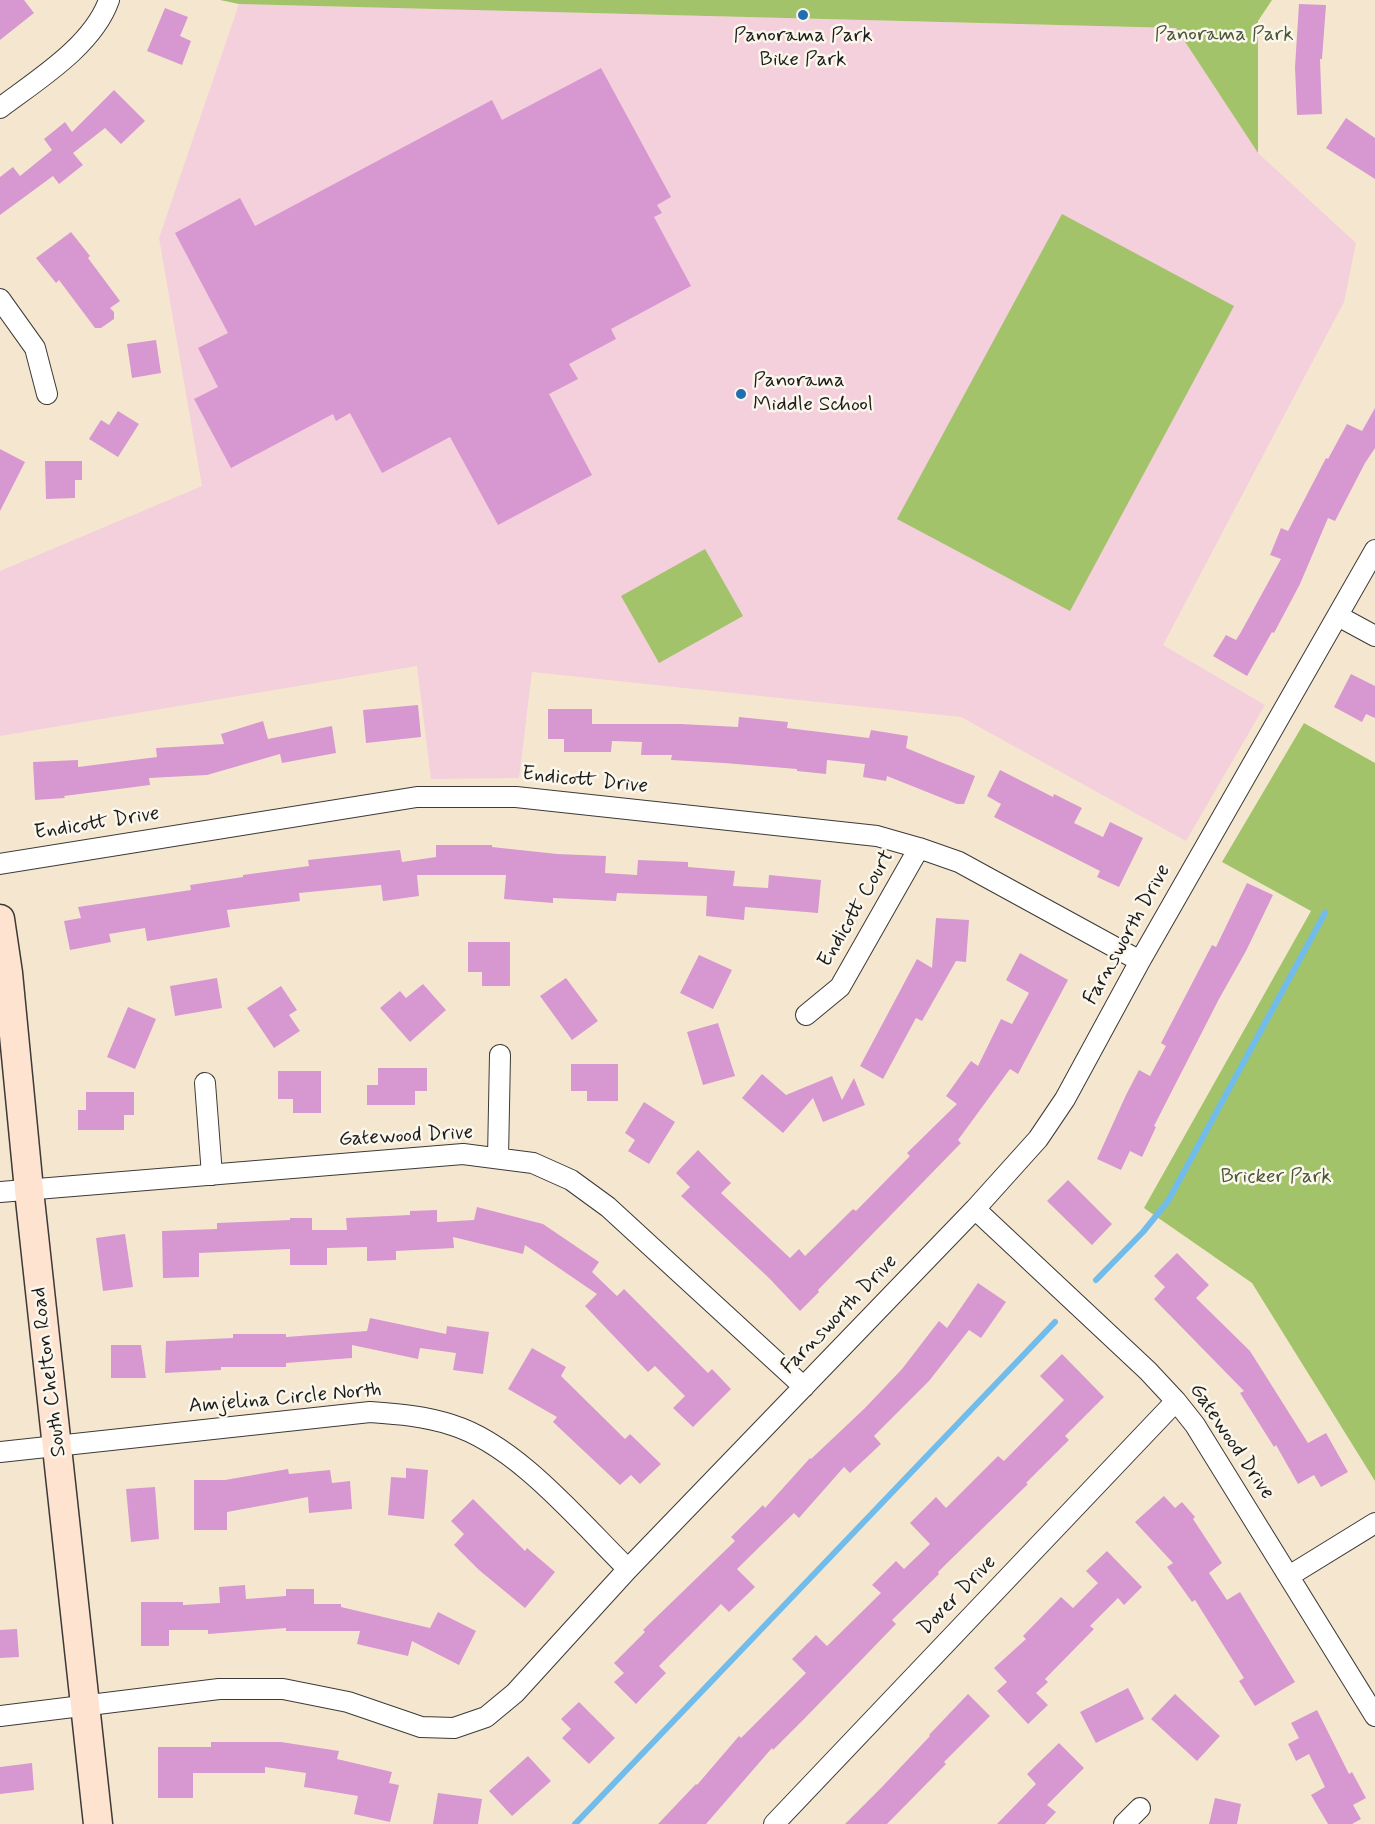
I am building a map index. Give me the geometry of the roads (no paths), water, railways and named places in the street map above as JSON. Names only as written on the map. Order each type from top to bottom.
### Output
[{"type":"main road","name":"South Chelton Road","points":[[0,920],[8,973],[29,1190],[87,1706],[98,1824]]},
{"type":"street","points":[[0,108],[61,62],[91,33],[109,0]]},
{"type":"street","points":[[0,299],[35,348],[47,394]]},
{"type":"street","name":"Farnsworth Drive","points":[[0,1716],[219,1689],[283,1689],[348,1702],[421,1727],[454,1728],[486,1717],[515,1693],[628,1569],[975,1209],[1038,1140],[1065,1099],[1140,961],[1375,550]]},
{"type":"street","points":[[1338,616],[1375,636]]},
{"type":"street","name":"Endicott Drive","points":[[0,864],[417,797],[516,797],[877,836],[959,862],[1140,961]]},
{"type":"street","name":"Endicott Court","points":[[806,1016],[840,987],[919,848]]},
{"type":"street","points":[[498,1158],[500,1055]]},
{"type":"street","points":[[205,1083],[212,1175]]},
{"type":"street","name":"Gatewood Drive","points":[[0,1192],[463,1154],[533,1163],[571,1180],[608,1207],[804,1387]]},
{"type":"street","name":"Gatewood Drive","points":[[975,1209],[1148,1371],[1195,1425],[1375,1716]]},
{"type":"street","name":"Dover Drive","points":[[774,1824],[1176,1401]]},
{"type":"street","name":"Amjelina Circle North","points":[[0,1452],[370,1412],[417,1416],[454,1425],[490,1442],[538,1480],[628,1569]]},
{"type":"street","points":[[1289,1576],[1375,1523]]},
{"type":"street","points":[[1124,1824],[1140,1808]]},
{"type":"waterway","points":[[1096,1280],[1143,1232],[1168,1201],[1325,913]]},
{"type":"waterway","points":[[575,1824],[1055,1322]]},
{"type":"place","name":"Panorama Park Bike Park","points":[[803,15]]},
{"type":"place","name":"Panorama Middle School","points":[[741,394]]},
{"type":"park label","name":"Panorama Park","points":[[1224,36]]},
{"type":"park label","name":"Bricker Park","points":[[1276,1178]]}]
